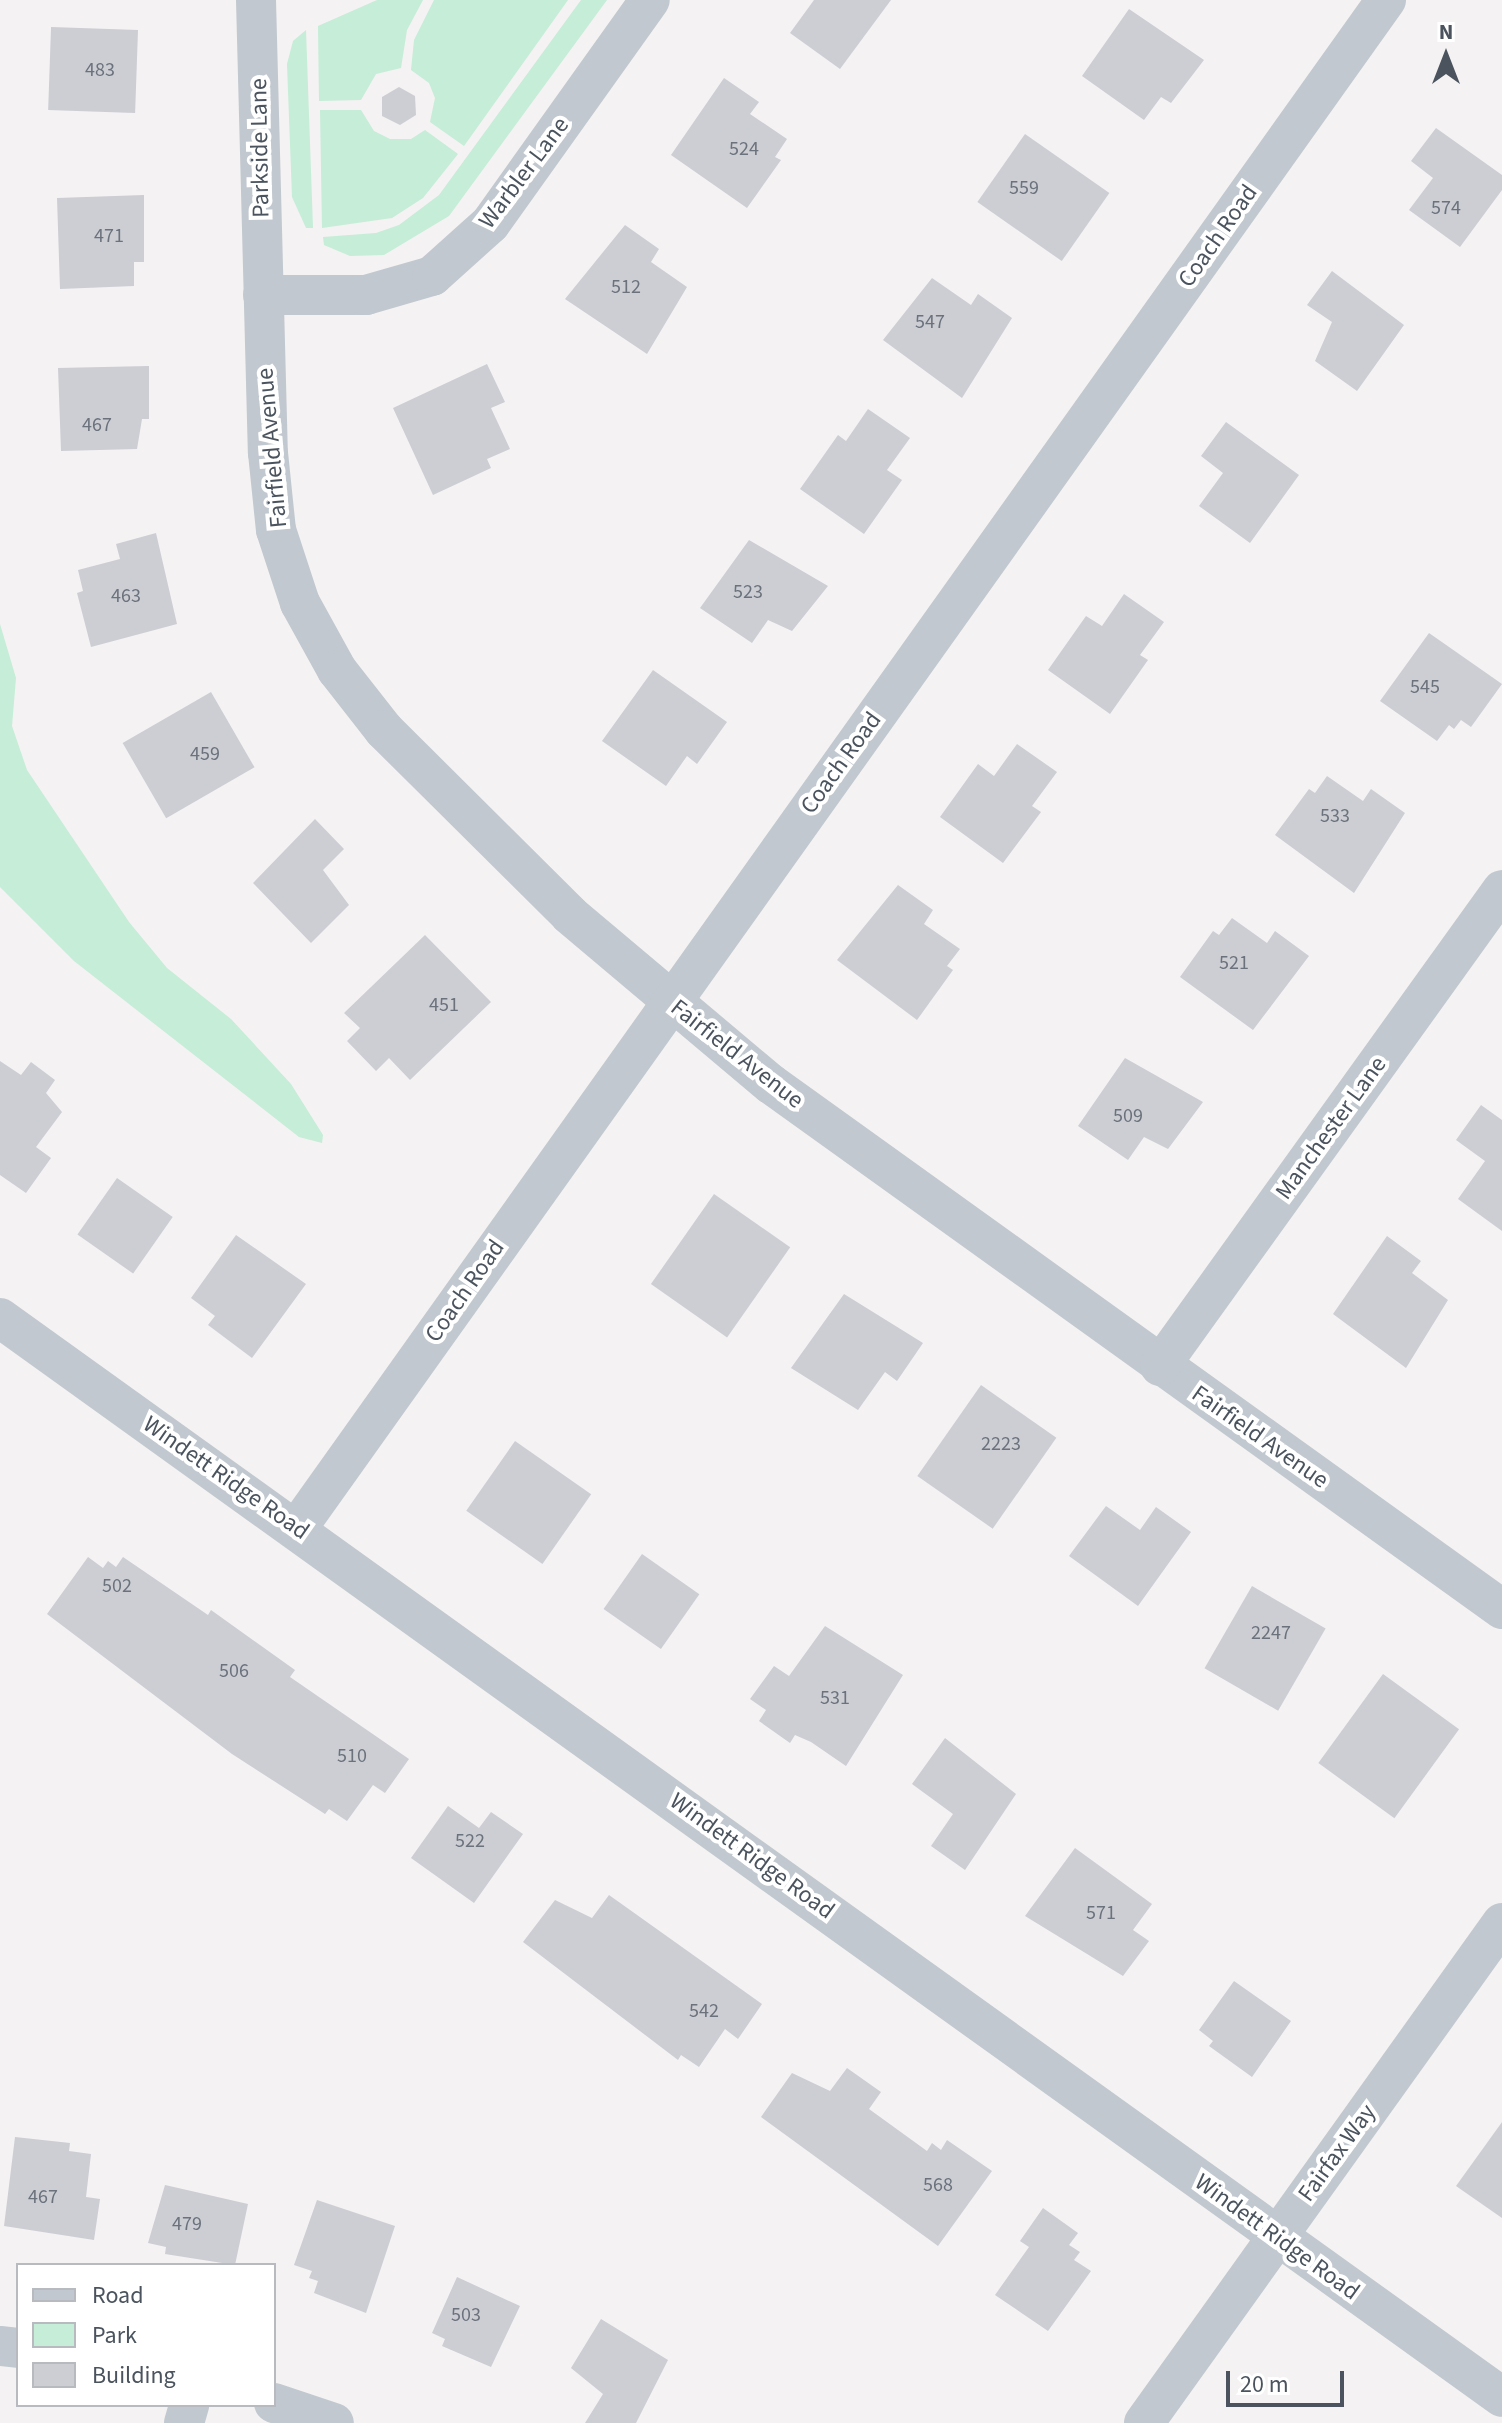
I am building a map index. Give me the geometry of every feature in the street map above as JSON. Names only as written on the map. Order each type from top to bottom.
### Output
[{"type":"street","name":"Parkside Lane","points":[[256,0],[263,295]]},
{"type":"street","name":"Warbler Lane","points":[[263,295],[366,295],[432,276],[490,224],[650,0]]},
{"type":"street","name":"Coach Road","points":[[298,1527],[1386,0]]},
{"type":"street","name":"Fairfield Avenue","points":[[263,295],[276,530],[300,603],[337,670],[384,730],[537,882],[671,1002],[771,1084],[1502,1609]]},
{"type":"street","name":"Manchester Lane","points":[[1160,1366],[1502,890]]},
{"type":"street","name":"Windett Ridge Road","points":[[0,1318],[298,1527],[1502,2397]]},
{"type":"street","name":"Fairfax Way","points":[[1144,2423],[1502,1923]]},
{"type":"street","points":[[276,2404],[334,2423]]},
{"type":"green space","points":[[377,0],[423,0],[407,30],[401,68],[376,74],[361,100],[319,101],[318,26]]},
{"type":"green space","points":[[434,0],[568,0],[464,146],[430,122],[435,98],[429,83],[411,70],[414,40]]},
{"type":"green space","points":[[581,0],[607,0],[449,216],[384,255],[350,256],[324,245],[323,237],[376,233],[399,225],[439,195]]},
{"type":"green space","points":[[306,30],[313,228],[306,228],[292,197],[287,64],[293,41]]},
{"type":"green space","points":[[320,110],[361,110],[374,131],[390,139],[411,139],[425,130],[458,154],[423,198],[392,218],[322,228]]},
{"type":"green space","points":[[0,624],[16,678],[12,726],[27,770],[129,922],[167,968],[231,1019],[291,1084],[323,1135],[322,1143],[299,1137],[74,961],[0,887]]},
{"type":"building","points":[[814,0],[891,0],[840,69],[790,33]]},
{"type":"building","points":[[1129,9],[1204,60],[1171,103],[1161,97],[1144,120],[1082,76]]},
{"type":"building","points":[[51,27],[138,30],[135,113],[48,110]]},
{"type":"building","points":[[724,78],[759,102],[750,114],[787,139],[775,157],[781,160],[747,208],[671,155]]},
{"type":"building","points":[[399,87],[415,96],[416,115],[400,125],[382,116],[382,97]]},
{"type":"building","points":[[1436,128],[1502,175],[1502,190],[1460,247],[1409,210],[1433,178],[1411,161]]},
{"type":"building","points":[[1025,134],[1109,193],[1062,261],[977,202]]},
{"type":"building","points":[[144,195],[144,262],[134,262],[134,286],[60,289],[57,198]]},
{"type":"building","points":[[625,225],[659,249],[651,262],[687,287],[647,354],[565,299]]},
{"type":"building","points":[[1332,271],[1404,325],[1357,391],[1315,361],[1332,322],[1307,305]]},
{"type":"building","points":[[932,278],[971,305],[978,294],[1012,318],[962,398],[883,340]]},
{"type":"building","points":[[487,364],[505,402],[491,408],[510,449],[487,459],[491,468],[433,495],[393,408]]},
{"type":"building","points":[[149,366],[149,419],[142,419],[137,449],[61,451],[58,368]]},
{"type":"building","points":[[868,409],[910,438],[887,470],[902,480],[864,534],[800,489],[838,435],[846,441]]},
{"type":"building","points":[[1226,422],[1299,475],[1250,543],[1199,506],[1223,473],[1201,456]]},
{"type":"building","points":[[156,533],[177,624],[91,647],[77,593],[83,591],[78,570],[120,559],[116,544]]},
{"type":"building","points":[[749,540],[828,586],[792,631],[768,620],[752,643],[700,608]]},
{"type":"building","points":[[1124,594],[1164,622],[1140,655],[1148,660],[1110,714],[1048,670],[1086,616],[1102,626]]},
{"type":"building","points":[[1429,633],[1502,684],[1471,727],[1461,720],[1454,729],[1449,725],[1437,741],[1380,701]]},
{"type":"building","points":[[653,670],[727,722],[697,764],[687,756],[666,786],[602,741]]},
{"type":"building","points":[[211,692],[254,767],[166,818],[123,743]]},
{"type":"building","points":[[1017,744],[1057,772],[1032,806],[1041,812],[1003,863],[940,817],[978,764],[994,776]]},
{"type":"building","points":[[1327,776],[1363,801],[1371,789],[1405,813],[1354,893],[1275,835],[1309,789],[1315,793]]},
{"type":"building","points":[[315,819],[344,849],[323,870],[349,905],[311,943],[253,883]]},
{"type":"building","points":[[898,885],[933,910],[924,924],[960,949],[947,966],[953,970],[917,1020],[837,960]]},
{"type":"building","points":[[1232,918],[1267,943],[1275,931],[1309,956],[1253,1030],[1180,977],[1213,931],[1219,935]]},
{"type":"building","points":[[425,935],[491,1002],[410,1080],[389,1058],[376,1071],[347,1041],[360,1028],[344,1013]]},
{"type":"building","points":[[1125,1058],[1203,1102],[1168,1149],[1144,1137],[1128,1160],[1078,1126]]},
{"type":"building","points":[[0,1061],[21,1075],[31,1062],[55,1080],[46,1093],[62,1112],[36,1147],[51,1158],[26,1193],[0,1175]]},
{"type":"building","points":[[1481,1105],[1502,1120],[1502,1231],[1458,1199],[1485,1161],[1456,1140]]},
{"type":"building","points":[[117,1178],[173,1217],[133,1274],[77,1235]]},
{"type":"building","points":[[714,1194],[790,1247],[727,1337],[651,1284]]},
{"type":"building","points":[[236,1235],[306,1284],[252,1358],[208,1325],[215,1316],[191,1298]]},
{"type":"building","points":[[1387,1236],[1421,1261],[1412,1273],[1448,1300],[1406,1368],[1333,1314]]},
{"type":"building","points":[[844,1294],[923,1343],[897,1381],[885,1372],[858,1410],[791,1368]]},
{"type":"building","points":[[981,1385],[1056,1438],[993,1529],[917,1476]]},
{"type":"building","points":[[515,1441],[591,1494],[542,1564],[466,1511]]},
{"type":"building","points":[[1106,1506],[1140,1530],[1156,1507],[1191,1532],[1138,1606],[1069,1556]]},
{"type":"building","points":[[642,1554],[699,1594],[661,1649],[604,1609]]},
{"type":"building","points":[[88,1557],[103,1568],[108,1561],[116,1567],[123,1557],[208,1615],[211,1610],[295,1670],[290,1677],[409,1759],[385,1793],[373,1785],[347,1821],[329,1809],[325,1814],[232,1754],[47,1614]]},
{"type":"building","points":[[1252,1586],[1326,1628],[1278,1711],[1204,1668]]},
{"type":"building","points":[[825,1626],[903,1675],[846,1766],[795,1735],[790,1743],[759,1721],[766,1710],[750,1699],[774,1666],[789,1676]]},
{"type":"building","points":[[1383,1674],[1459,1729],[1394,1818],[1318,1763]]},
{"type":"building","points":[[945,1738],[1016,1794],[965,1870],[931,1846],[953,1814],[912,1784]]},
{"type":"building","points":[[448,1806],[479,1828],[491,1812],[523,1834],[474,1903],[411,1858]]},
{"type":"building","points":[[1075,1848],[1152,1904],[1133,1930],[1149,1941],[1123,1976],[1025,1916]]},
{"type":"building","points":[[609,1895],[762,2004],[738,2039],[725,2029],[699,2067],[681,2055],[678,2060],[523,1942],[555,1900],[592,1918]]},
{"type":"building","points":[[1234,1981],[1291,2021],[1252,2077],[1209,2046],[1213,2041],[1199,2030]]},
{"type":"building","points":[[847,2068],[881,2092],[869,2109],[927,2151],[932,2143],[941,2150],[947,2140],[992,2171],[938,2246],[761,2117],[792,2073],[830,2091]]},
{"type":"building","points":[[1502,2122],[1502,2218],[1456,2186]]},
{"type":"building","points":[[15,2137],[70,2143],[69,2151],[91,2154],[86,2197],[100,2199],[94,2240],[4,2226]]},
{"type":"building","points":[[165,2185],[248,2204],[235,2263],[165,2254],[166,2247],[148,2243]]},
{"type":"building","points":[[317,2200],[395,2226],[366,2313],[314,2293],[318,2281],[309,2278],[312,2271],[294,2265]]},
{"type":"building","points":[[1043,2208],[1078,2233],[1069,2245],[1080,2252],[1074,2260],[1091,2271],[1048,2331],[995,2295],[1029,2247],[1020,2241]]},
{"type":"building","points":[[457,2277],[520,2306],[491,2367],[442,2346],[445,2339],[432,2333]]},
{"type":"building","points":[[601,2319],[668,2360],[636,2423],[585,2423],[603,2394],[571,2368]]}]
